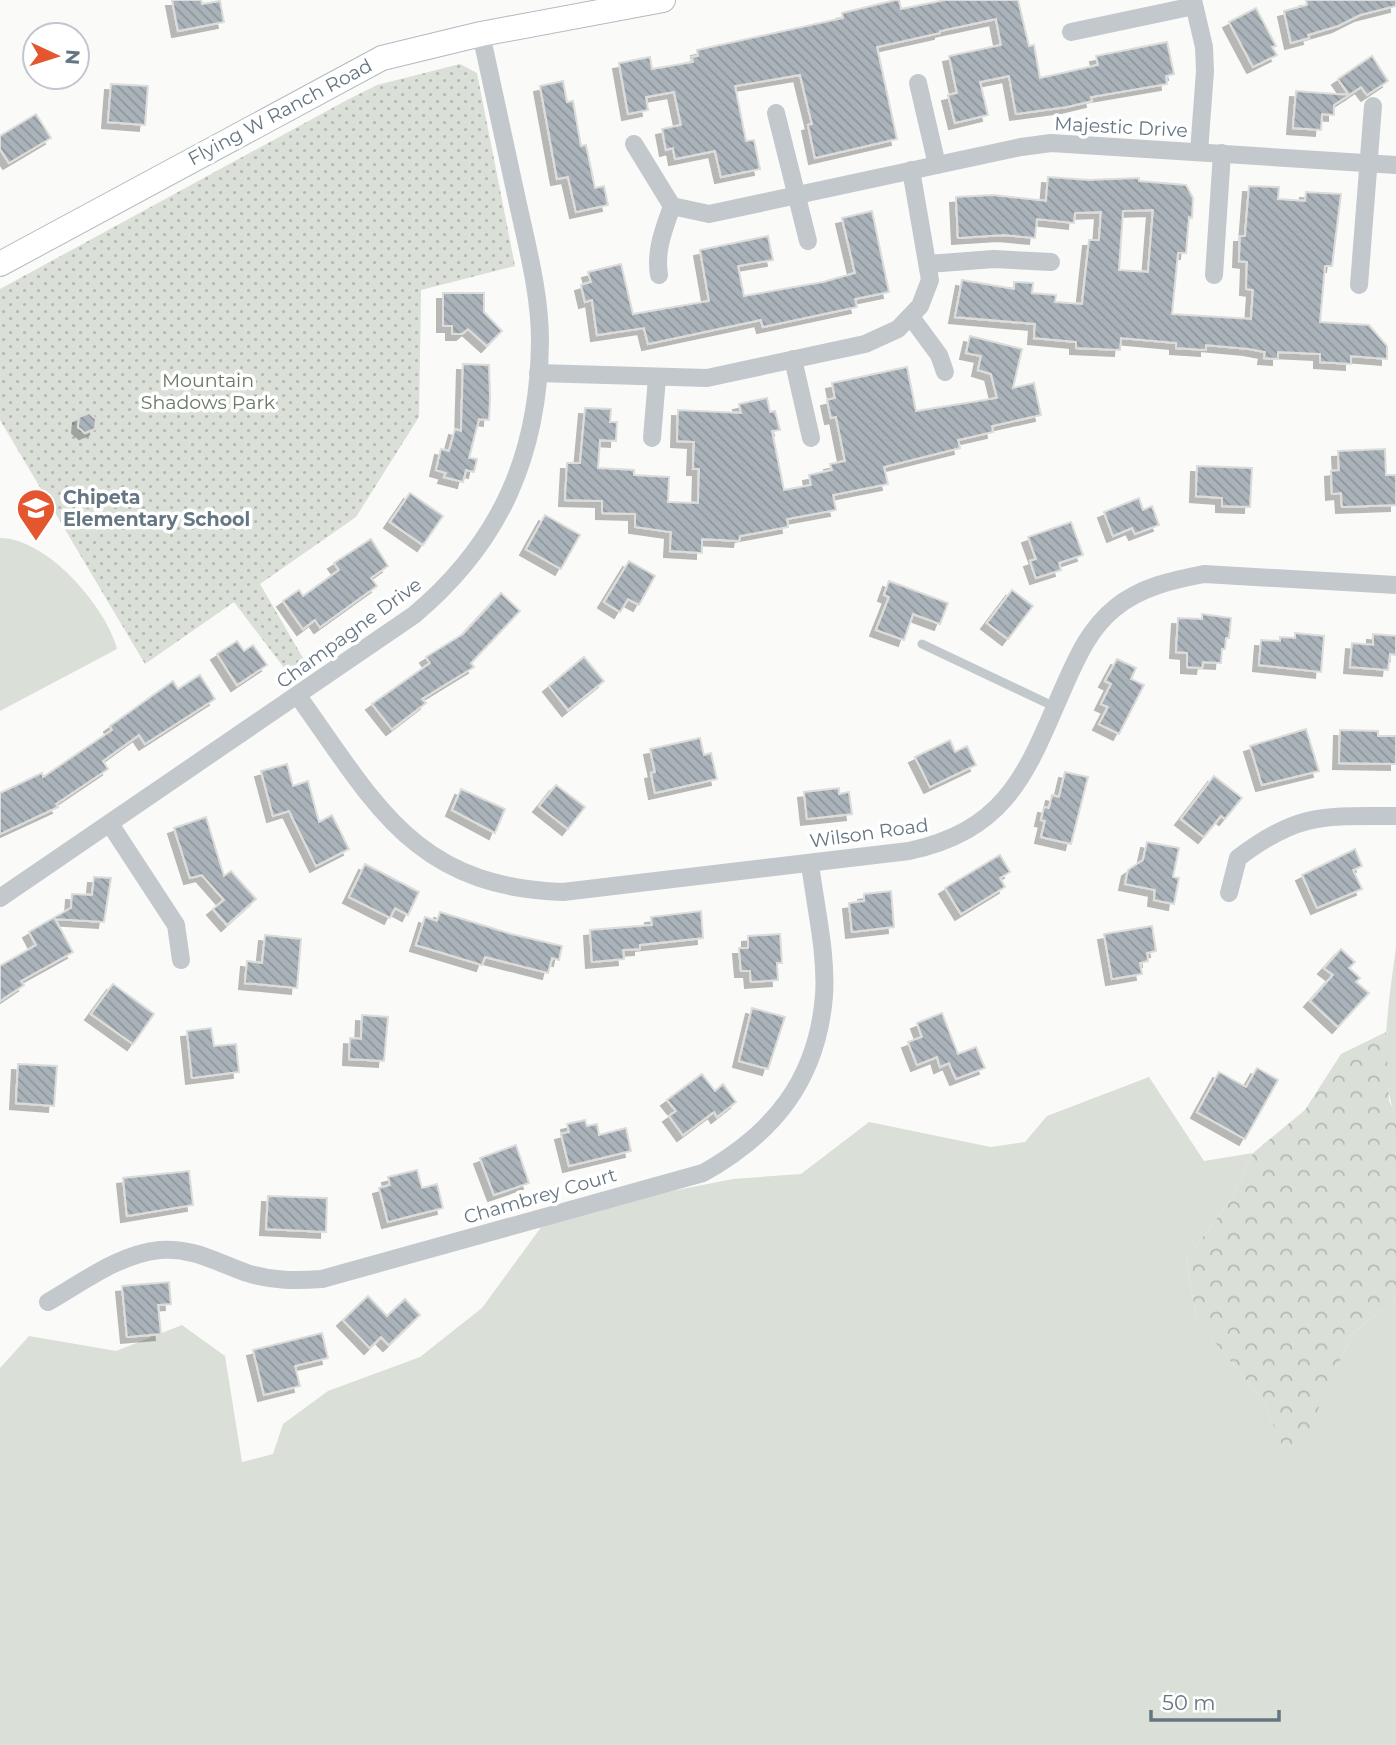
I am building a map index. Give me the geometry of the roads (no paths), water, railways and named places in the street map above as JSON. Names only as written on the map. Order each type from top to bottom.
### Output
[{"type":"street","name":"Flying W Ranch Road","points":[[0,264],[344,75],[382,58],[481,34],[663,0]]},
{"type":"street","points":[[1071,32],[1194,3],[1204,47],[1205,71],[1199,152]]},
{"type":"street","name":"Champagne Drive","points":[[0,898],[414,615],[440,594],[478,552],[508,498],[519,470],[536,404],[540,340],[532,271],[481,34]]},
{"type":"street","points":[[918,83],[936,165]]},
{"type":"street","points":[[1359,285],[1373,106]]},
{"type":"street","points":[[776,113],[808,241]]},
{"type":"street","name":"Majestic Drive","points":[[672,206],[709,214],[1051,143],[1396,165]]},
{"type":"street","points":[[634,144],[672,206],[660,239],[656,260],[659,275]]},
{"type":"street","points":[[1214,275],[1222,153]]},
{"type":"street","points":[[538,373],[706,378],[865,344],[898,329],[911,317],[927,291],[928,264],[911,170]]},
{"type":"street","points":[[928,264],[994,259],[1051,262]]},
{"type":"street","points":[[911,317],[939,355],[945,372]]},
{"type":"street","points":[[793,359],[811,438]]},
{"type":"street","points":[[652,438],[657,378]]},
{"type":"street","name":"Wilson Road","points":[[299,696],[376,804],[400,829],[440,862],[461,874],[512,889],[563,892],[909,851],[936,845],[974,827],[1007,798],[1020,779],[1076,659],[1098,625],[1115,608],[1154,586],[1204,574],[1396,585]]},
{"type":"street","points":[[1229,894],[1238,858],[1284,827],[1327,816],[1396,816]]},
{"type":"street","points":[[110,824],[176,925],[181,960]]},
{"type":"street","name":"Chambrey Court","points":[[48,1302],[111,1266],[135,1255],[160,1250],[206,1255],[246,1272],[272,1279],[293,1282],[322,1279],[703,1173],[731,1157],[753,1141],[790,1098],[814,1048],[824,995],[824,971],[810,863]]},
{"type":"lane","points":[[922,644],[1055,706]]},
{"type":"place","name":"Chipeta Elementary School","points":[[36,542]]},
{"type":"park label","name":"Mountain Shadows Park","points":[[208,391]]}]
